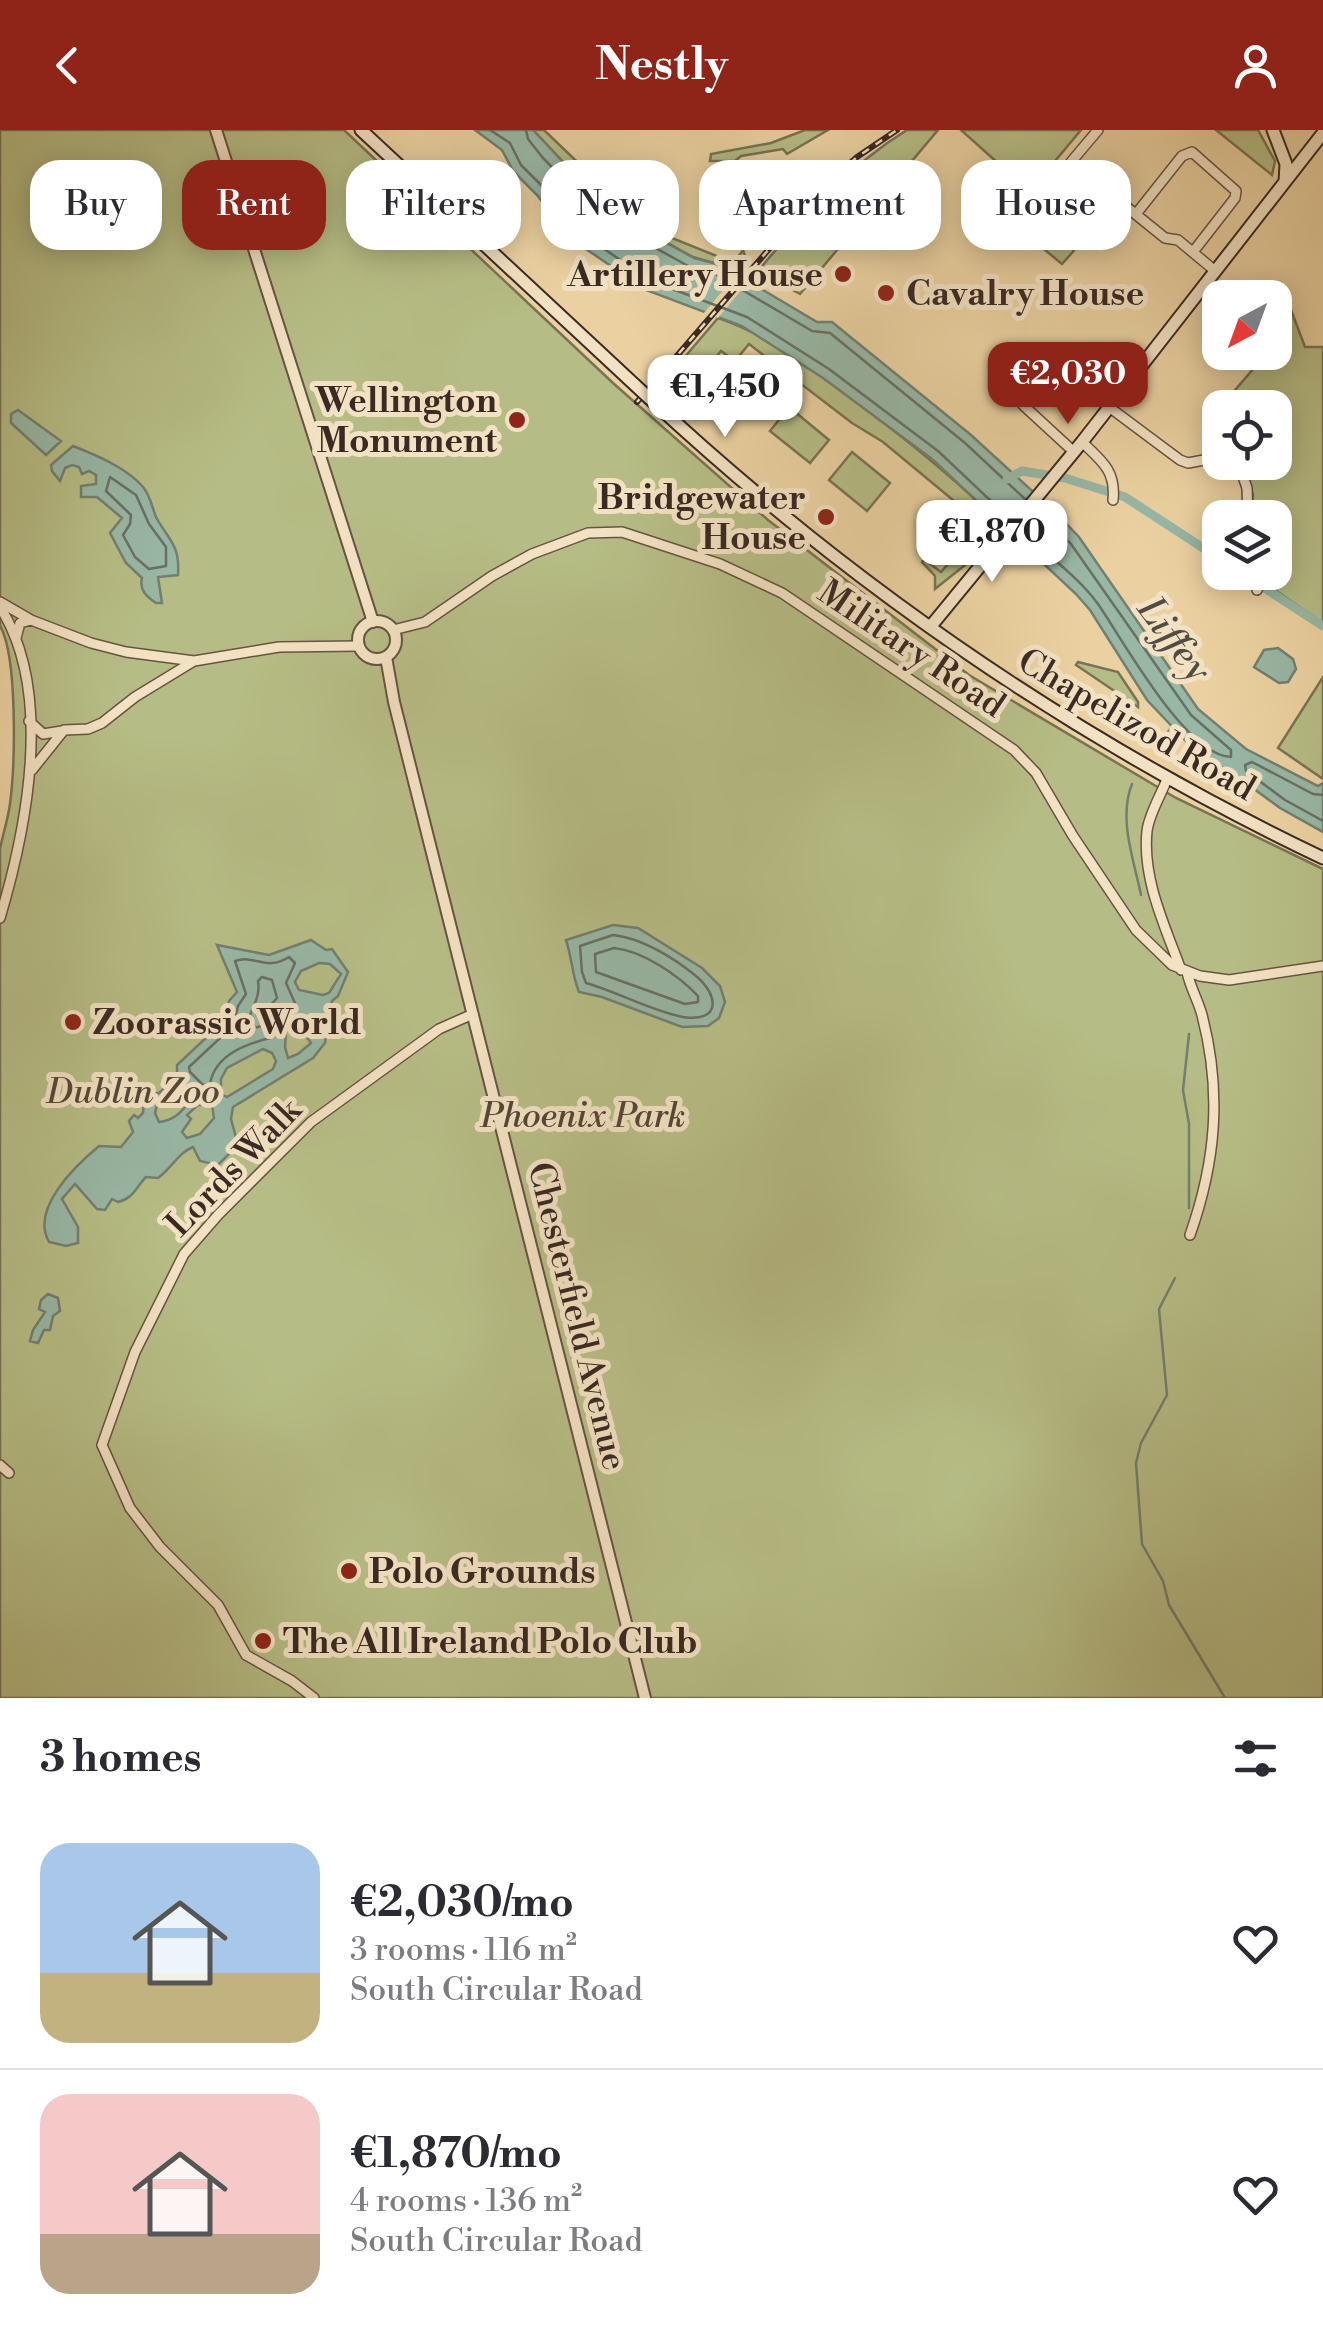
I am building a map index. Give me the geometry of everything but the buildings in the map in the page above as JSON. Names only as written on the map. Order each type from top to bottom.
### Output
[{"type":"main road","points":[[1273,130],[1286,164],[1284,182]]},
{"type":"main road","name":"Chapelizod Road","points":[[368,132],[649,398],[796,529],[988,670],[1167,779],[1323,858]]},
{"type":"main road","points":[[930,626],[1078,447],[1323,134]]},
{"type":"main road","points":[[1307,154],[1323,150]]},
{"type":"street","points":[[216,130],[373,622]]},
{"type":"street","points":[[1098,130],[1072,162],[1164,238],[1178,240],[1214,270]]},
{"type":"street","points":[[1136,214],[1182,156],[1192,152],[1236,191],[1235,198],[1193,252]]},
{"type":"street","points":[[1023,405],[1110,469],[1112,500]]},
{"type":"street","points":[[1109,407],[1180,460],[1202,460]]},
{"type":"street","name":"Military Road","points":[[393,630],[425,622],[532,554],[588,533],[622,532],[720,564],[782,593],[1014,750],[1036,773],[1136,930],[1158,954],[1184,971]]},
{"type":"street","points":[[0,604],[91,643],[194,660],[279,647],[359,646],[370,658],[386,657],[394,648],[393,630],[384,622],[373,622],[362,628],[359,646]]},
{"type":"street","points":[[0,604],[16,638],[27,682],[29,721],[29,774],[18,854],[0,918]]},
{"type":"street","points":[[16,638],[20,622],[31,620]]},
{"type":"street","points":[[162,657],[172,665],[170,676]]},
{"type":"street","name":"Chesterfield Avenue","points":[[386,657],[394,702],[645,1698]]},
{"type":"street","points":[[29,721],[43,734],[102,723],[194,660]]},
{"type":"street","points":[[29,774],[40,755],[64,730]]},
{"type":"street","points":[[1167,779],[1147,831],[1149,877],[1208,1041],[1216,1100],[1210,1173],[1190,1235]]},
{"type":"street","points":[[1184,971],[1228,980],[1323,966]]},
{"type":"street","name":"Lords Walk","points":[[314,1698],[246,1655],[218,1606],[160,1547],[130,1508],[102,1445],[135,1352],[184,1254],[311,1122],[439,1029],[474,1014]]},
{"type":"street","points":[[0,1465],[10,1473]]},
{"type":"green space","name":"Phoenix Park","points":[[0,130],[344,130],[376,160],[346,160],[346,250],[472,250],[613,383],[768,520],[969,675],[1176,798],[1323,869],[1323,1698],[0,1698],[0,849],[10,804],[14,739],[10,662],[0,626]]},
{"type":"green space","points":[[533,130],[544,130],[575,160],[561,160]]},
{"type":"green space","points":[[805,130],[828,130],[787,154],[783,149],[736,160],[710,160],[711,154],[771,143]]},
{"type":"green space","points":[[907,130],[938,130],[913,160],[866,160]]},
{"type":"green space","points":[[961,130],[1081,130],[1056,160],[994,160]]},
{"type":"green space","points":[[1216,130],[1258,130],[1275,161],[1272,175]]},
{"type":"green space","points":[[679,241],[734,263],[743,250],[747,262],[737,274],[679,249]]},
{"type":"green space","points":[[776,250],[837,250],[800,294],[758,271]]},
{"type":"green space","points":[[1045,250],[1074,250],[1062,264]]},
{"type":"green space","points":[[1292,313],[1305,347],[1323,347],[1323,623],[1275,590],[1292,590],[1292,500],[1253,500],[1248,480],[1292,480],[1292,390],[1235,390],[1252,370],[1292,370]]},
{"type":"green space","points":[[718,318],[768,341],[829,381],[926,456],[1003,526],[935,589],[935,576],[922,562],[924,559],[941,572],[979,528],[968,519],[971,515],[883,442],[749,344],[735,361],[721,351],[691,388],[672,372]]},
{"type":"green space","points":[[789,407],[829,440],[810,463],[770,431]]},
{"type":"green space","points":[[852,452],[890,483],[867,511],[829,480]]},
{"type":"green space","points":[[1078,662],[1118,672],[1138,707],[1076,665]]},
{"type":"green space","points":[[1323,677],[1323,779],[1278,748]]},
{"type":"water","points":[[475,130],[533,130],[561,160],[541,160],[541,200],[521,179],[521,160],[507,160],[502,150]]},
{"type":"water","points":[[587,250],[679,250],[721,265],[817,322],[832,322],[971,435],[1079,537],[1198,709],[1246,749],[1318,786],[1323,783],[1323,832],[1200,756],[1147,700],[1076,594],[932,459],[823,378],[742,326],[646,290]]},
{"type":"water","points":[[18,410],[61,441],[46,455],[11,423],[11,414]]},
{"type":"water","points":[[73,446],[120,468],[147,494],[177,556],[178,575],[158,577],[162,603],[144,593],[142,578],[126,563],[110,533],[122,518],[97,497],[81,497],[81,486],[96,484],[96,475],[89,471],[82,474],[79,467],[72,465],[65,468],[60,481],[52,471],[51,465]]},
{"type":"water","points":[[1278,648],[1293,659],[1296,669],[1288,682],[1279,683],[1254,667],[1264,650]]},
{"type":"water","points":[[613,925],[638,928],[702,968],[720,986],[725,1002],[719,1018],[708,1026],[682,1027],[579,992],[566,940]]},
{"type":"water","points":[[311,940],[326,950],[332,949],[348,972],[332,1001],[325,1043],[313,1058],[233,1107],[231,1119],[238,1145],[218,1165],[200,1161],[193,1147],[158,1178],[146,1177],[128,1198],[118,1202],[112,1199],[105,1210],[97,1209],[75,1184],[62,1199],[78,1227],[78,1243],[66,1246],[49,1242],[45,1216],[68,1176],[99,1146],[121,1147],[133,1132],[129,1121],[143,1113],[144,1100],[177,1077],[177,1065],[225,1020],[229,1001],[237,992],[217,945],[269,955]],"holes":[[[319,963],[330,964],[341,974],[329,993],[323,995],[299,990],[295,982],[301,971]],[[298,1015],[310,1019],[306,1036],[311,1043],[288,1058],[287,1019]],[[263,1049],[272,1053],[276,1061],[273,1069],[227,1097],[221,1094],[221,1079],[227,1068]],[[190,1084],[194,1097],[175,1116],[159,1122],[157,1105],[181,1085]],[[198,1105],[212,1105],[214,1118],[200,1134],[187,1138],[182,1132],[191,1119],[187,1115]]]},
{"type":"water","points":[[48,1294],[58,1298],[60,1311],[38,1343],[30,1341],[45,1312],[39,1309],[41,1300]]},
{"type":"pier","points":[[737,274],[749,281],[718,318],[703,314]]},
{"type":"waterway","points":[[1007,479],[1022,471],[1065,478],[1125,497],[1202,547]]},
{"type":"waterway","points":[[1268,590],[1323,626]]},
{"type":"waterway","points":[[1164,736],[1173,726]]},
{"type":"waterway","points":[[1132,784],[1127,825],[1141,895]]},
{"type":"waterway","points":[[1189,1034],[1183,1090],[1189,1124],[1189,1208]]},
{"type":"waterway","points":[[1175,1278],[1159,1309],[1167,1395],[1141,1443],[1136,1463],[1142,1544],[1163,1581],[1169,1605],[1225,1698]]},
{"type":"railway","points":[[637,402],[820,190],[857,157],[897,130]]},
{"type":"place","name":"Artillery House","points":[[843,274]]},
{"type":"place","name":"Cavalry House","points":[[886,293]]},
{"type":"place","name":"Wellington Monument","points":[[517,420]]},
{"type":"place","name":"Bridgewater House","points":[[826,517]]},
{"type":"place","name":"Zoorassic World","points":[[73,1022]]},
{"type":"place","name":"Polo Grounds","points":[[349,1571]]},
{"type":"place","name":"The All Ireland Polo Club","points":[[263,1641]]},
{"type":"water label","name":"Liffey","points":[[1175,639]]},
{"type":"park label","name":"Dublin Zoo","points":[[133,1091]]}]
